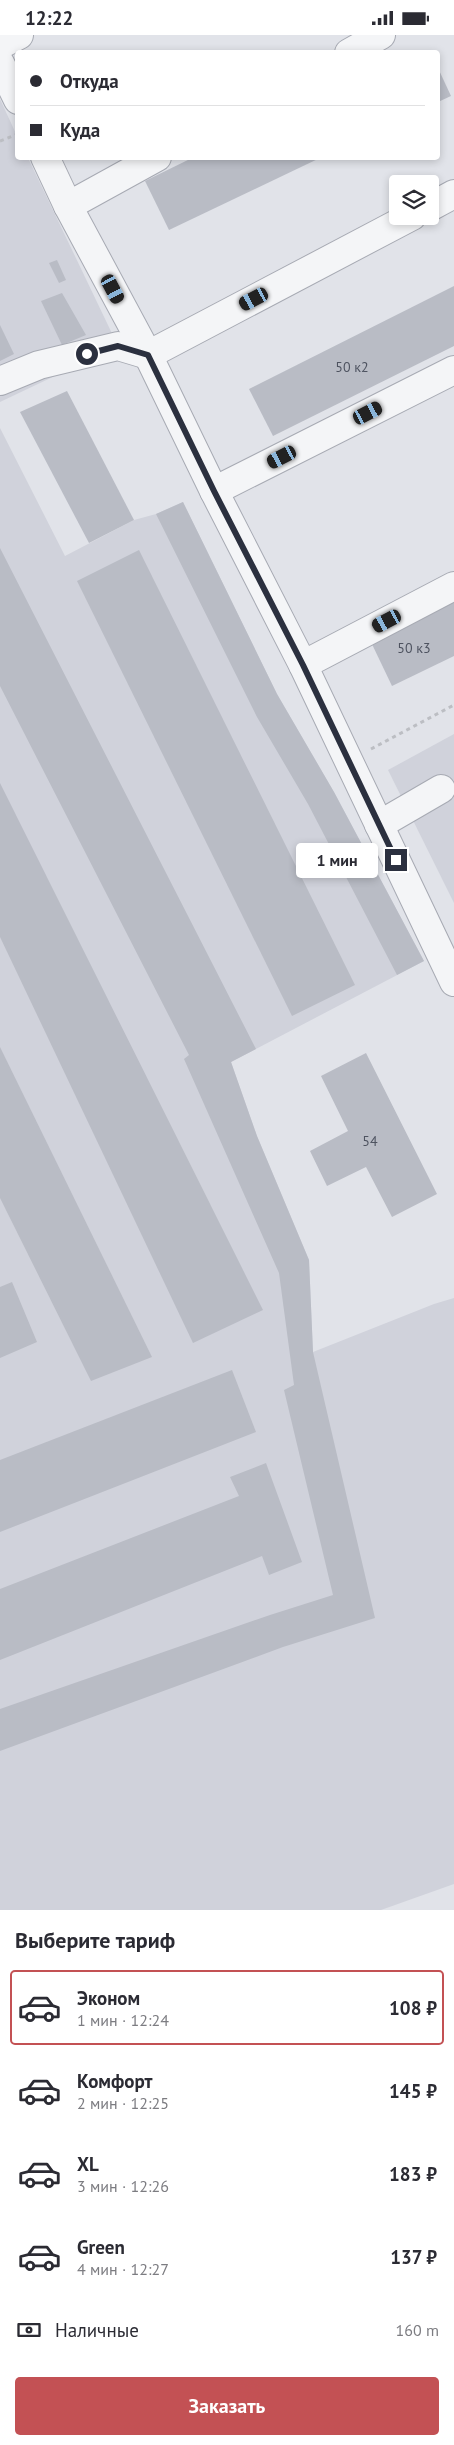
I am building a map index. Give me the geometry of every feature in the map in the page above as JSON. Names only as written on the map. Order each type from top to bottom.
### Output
[{"type":"lane","points":[[0,45],[19,35]]},
{"type":"lane","points":[[354,50],[381,35]]},
{"type":"lane","points":[[0,63],[15,94]]},
{"type":"lane","points":[[45,160],[148,355],[214,491],[303,665],[454,982]]},
{"type":"lane","points":[[68,206],[152,160]]},
{"type":"lane","points":[[439,202],[454,194]]},
{"type":"lane","points":[[0,381],[39,365],[118,346],[148,355],[395,225]]},
{"type":"lane","points":[[214,491],[454,370]]},
{"type":"lane","points":[[303,665],[454,586]]},
{"type":"lane","points":[[379,825],[441,789]]},
{"type":"path","points":[[0,141],[15,134]]},
{"type":"path","points":[[348,761],[454,705]]},
{"type":"shaded area","points":[[0,99],[15,132],[15,160],[29,160],[118,346],[0,402]]},
{"type":"shaded area","points":[[0,428],[65,556],[134,520],[156,514],[183,502],[277,694],[334,792],[424,961],[231,1062],[257,1136],[309,1260],[313,1352],[434,1304],[454,1298],[454,1884],[381,1910],[0,1910]]},
{"type":"shaded area","points":[[454,734],[454,903],[388,770]]},
{"type":"building","points":[[440,72],[451,96],[440,101]]},
{"type":"building","points":[[188,160],[316,160],[169,230],[145,181]]},
{"type":"building","points":[[57,260],[66,280],[59,283],[49,263]]},
{"type":"building","points":[[454,286],[454,346],[273,436],[249,389]]},
{"type":"building","points":[[62,293],[86,335],[62,345],[41,301]]},
{"type":"building","points":[[0,325],[14,354],[0,361]]},
{"type":"building","points":[[67,391],[134,520],[89,543],[20,412]]},
{"type":"building","points":[[183,502],[277,694],[334,792],[424,961],[397,975],[308,804],[257,717],[156,514]]},
{"type":"building","points":[[0,548],[256,1049],[231,1062],[257,1136],[309,1260],[313,1352],[375,1618],[283,1647],[0,1751],[0,1709],[333,1595],[284,1390],[294,1385],[279,1273],[184,1059],[189,1055],[0,686]]},
{"type":"building","points":[[139,550],[355,985],[292,1016],[77,581]]},
{"type":"building","points":[[454,598],[454,656],[392,686],[370,640]]},
{"type":"building","points":[[0,783],[263,1310],[193,1343],[0,937]]},
{"type":"building","points":[[0,1047],[152,1357],[91,1381],[0,1198]]},
{"type":"building","points":[[366,1053],[437,1194],[392,1217],[366,1167],[327,1186],[310,1151],[348,1131],[321,1076]]},
{"type":"building","points":[[12,1282],[37,1342],[0,1358],[0,1287]]},
{"type":"building","points":[[232,1370],[256,1432],[0,1532],[0,1460]]},
{"type":"building","points":[[266,1463],[302,1562],[269,1575],[262,1556],[0,1660],[0,1589],[239,1496],[230,1477]]},
{"type":"route","points":[[87,354],[118,346],[148,355],[214,491],[303,665],[396,860]]}]
